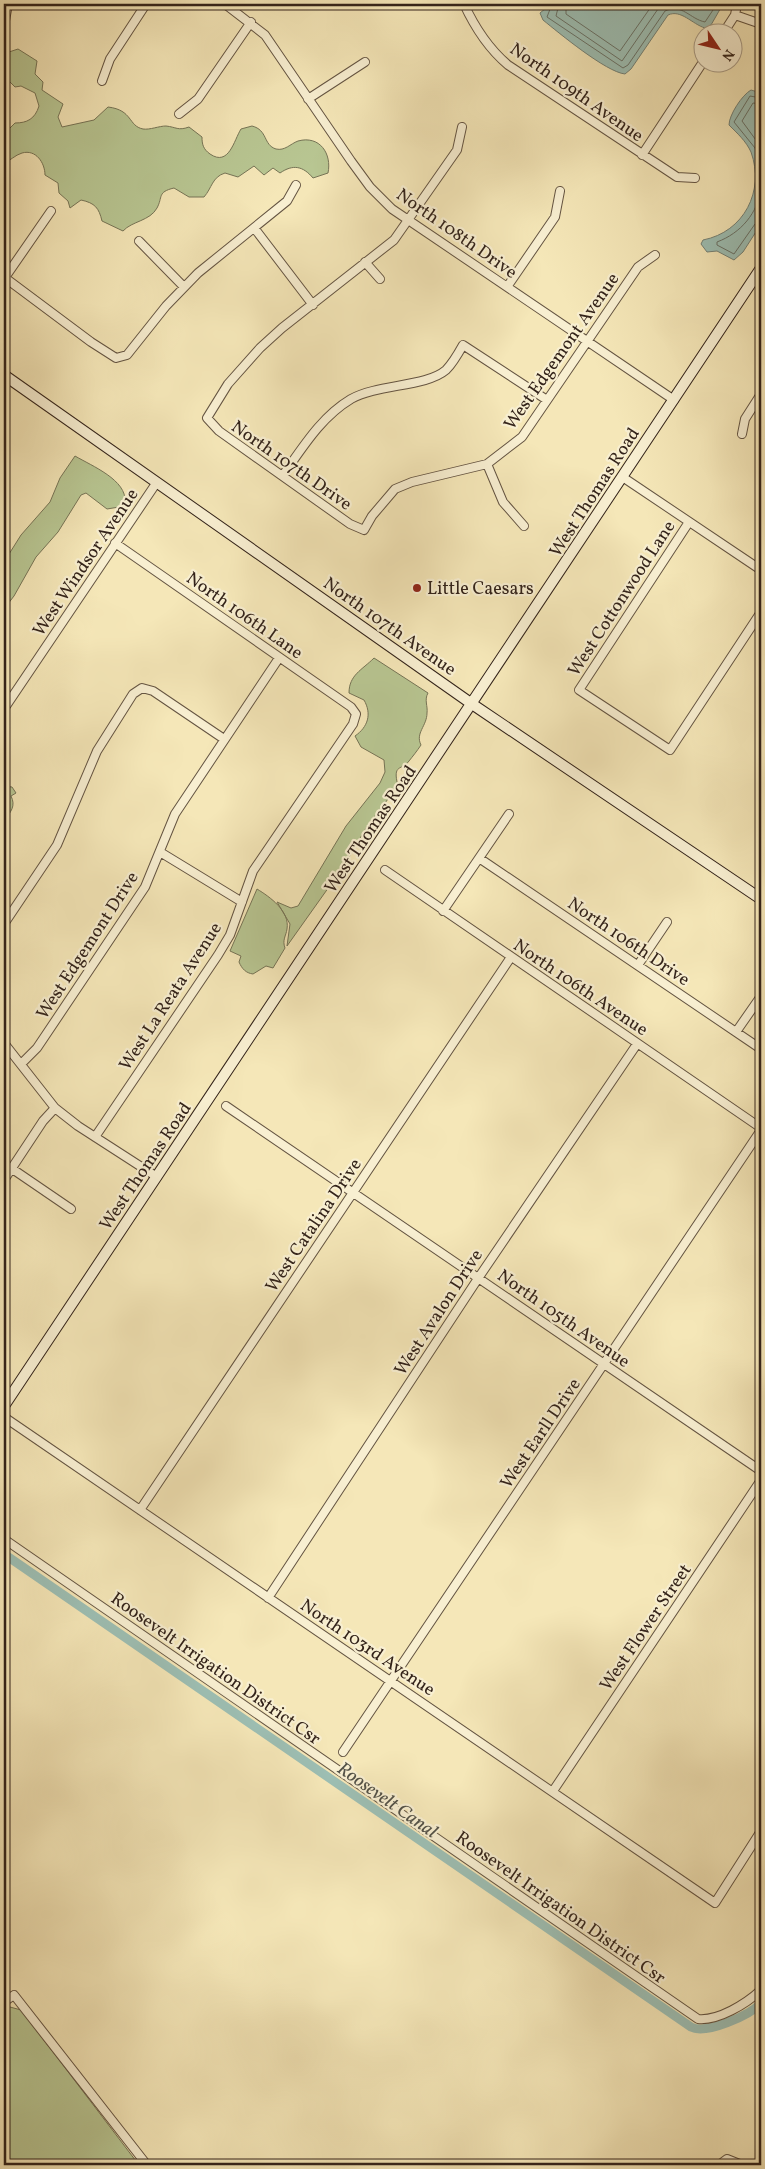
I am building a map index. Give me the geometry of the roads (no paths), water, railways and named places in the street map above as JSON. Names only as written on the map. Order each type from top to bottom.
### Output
[{"type":"main road","name":"West Thomas Road","points":[[4,1406],[624,478],[761,268]]},
{"type":"main road","name":"North 107th Avenue","points":[[4,375],[472,704],[761,899]]},
{"type":"street","points":[[4,26],[8,4]]},
{"type":"street","points":[[102,81],[110,59],[146,4]]},
{"type":"street","name":"North 108th Drive","points":[[225,4],[251,22],[276,50],[370,187],[392,209],[674,400]]},
{"type":"street","name":"North 109th Avenue","points":[[464,4],[472,22],[492,51],[508,66],[677,177],[695,178]]},
{"type":"street","points":[[730,22],[735,15],[737,4]]},
{"type":"street","points":[[735,15],[761,24]]},
{"type":"street","points":[[179,114],[198,99],[251,22]]},
{"type":"street","points":[[308,99],[365,62]]},
{"type":"street","points":[[642,155],[696,72]]},
{"type":"street","points":[[255,229],[313,305],[394,240],[457,150],[462,127]]},
{"type":"street","points":[[51,211],[4,278],[91,342],[116,358],[127,355],[155,319],[184,287],[287,201],[296,185]]},
{"type":"street","points":[[507,287],[555,217],[560,191]]},
{"type":"street","points":[[138,241],[184,287]]},
{"type":"street","name":"West Edgemont Avenue","points":[[364,530],[372,516],[395,489],[412,482],[487,464],[522,437],[638,267],[655,255]]},
{"type":"street","points":[[365,262],[380,279]]},
{"type":"street","name":"North 107th Drive","points":[[313,305],[282,328],[243,365],[228,384],[207,418],[219,432],[283,475],[350,524],[364,530]]},
{"type":"street","points":[[283,475],[328,416],[352,399],[374,389],[432,378],[449,366],[463,345],[547,400]]},
{"type":"street","points":[[742,434],[745,419],[761,394]]},
{"type":"street","points":[[487,464],[503,502],[524,526]]},
{"type":"street","points":[[624,478],[761,570]]},
{"type":"street","name":"West Windsor Avenue","points":[[4,709],[157,482]]},
{"type":"street","name":"West Cottonwood Lane","points":[[688,522],[579,690],[670,750],[761,613]]},
{"type":"street","name":"North 106th Lane","points":[[115,543],[351,707],[356,714]]},
{"type":"street","name":"West Edgemont Drive","points":[[21,1064],[37,1048],[145,888],[175,814],[279,658]]},
{"type":"street","points":[[4,924],[57,845],[97,751],[133,694],[142,688],[153,691],[224,739]]},
{"type":"street","name":"West La Reata Avenue","points":[[95,1138],[218,955],[230,935],[253,871],[353,724],[356,714]]},
{"type":"street","points":[[443,911],[509,814]]},
{"type":"street","points":[[160,852],[242,902]]},
{"type":"street","name":"North 106th Drive","points":[[479,858],[761,1049]]},
{"type":"street","name":"North 106th Avenue","points":[[385,870],[761,1129]]},
{"type":"street","points":[[638,965],[667,922]]},
{"type":"street","name":"West Catalina Drive","points":[[140,1510],[511,957]]},
{"type":"street","points":[[736,1032],[761,996]]},
{"type":"street","points":[[4,1043],[54,1108],[95,1138],[157,1177]]},
{"type":"street","name":"West Avalon Drive","points":[[268,1598],[478,1277],[637,1044]]},
{"type":"street","name":"North 105th Avenue","points":[[226,1106],[761,1471]]},
{"type":"street","points":[[4,1180],[43,1121],[54,1108]]},
{"type":"street","name":"West Earll Drive","points":[[343,1752],[761,1129]]},
{"type":"street","points":[[12,1168],[72,1209]]},
{"type":"street","name":"North 103rd Avenue","points":[[4,1418],[392,1681],[714,1903],[761,1831]]},
{"type":"street","name":"West Flower Street","points":[[553,1791],[761,1480]]},
{"type":"street","name":"Roosevelt Irrigation District Csr","points":[[4,1539],[698,2019],[708,2020],[718,2016],[753,1998],[761,1990]]},
{"type":"street","points":[[4,2002],[14,1996],[147,2165]]},
{"type":"street","points":[[719,2165],[727,2159],[742,2165]]},
{"type":"water","points":[[551,4],[723,4],[713,22],[693,22],[682,15],[668,15],[631,69],[625,74],[606,67],[571,42],[543,20],[540,13]]},
{"type":"water","points":[[751,90],[761,93],[761,224],[743,252],[734,260],[717,251],[707,252],[701,244],[703,240],[717,236],[740,219],[748,208],[753,195],[755,167],[751,152],[744,141],[729,125],[731,116],[737,106]]},
{"type":"waterway","name":"Roosevelt Canal","points":[[4,1554],[691,2027],[698,2029],[717,2026],[748,2013],[761,2003]]},
{"type":"place","name":"Little Caesars","points":[[417,588]]}]
